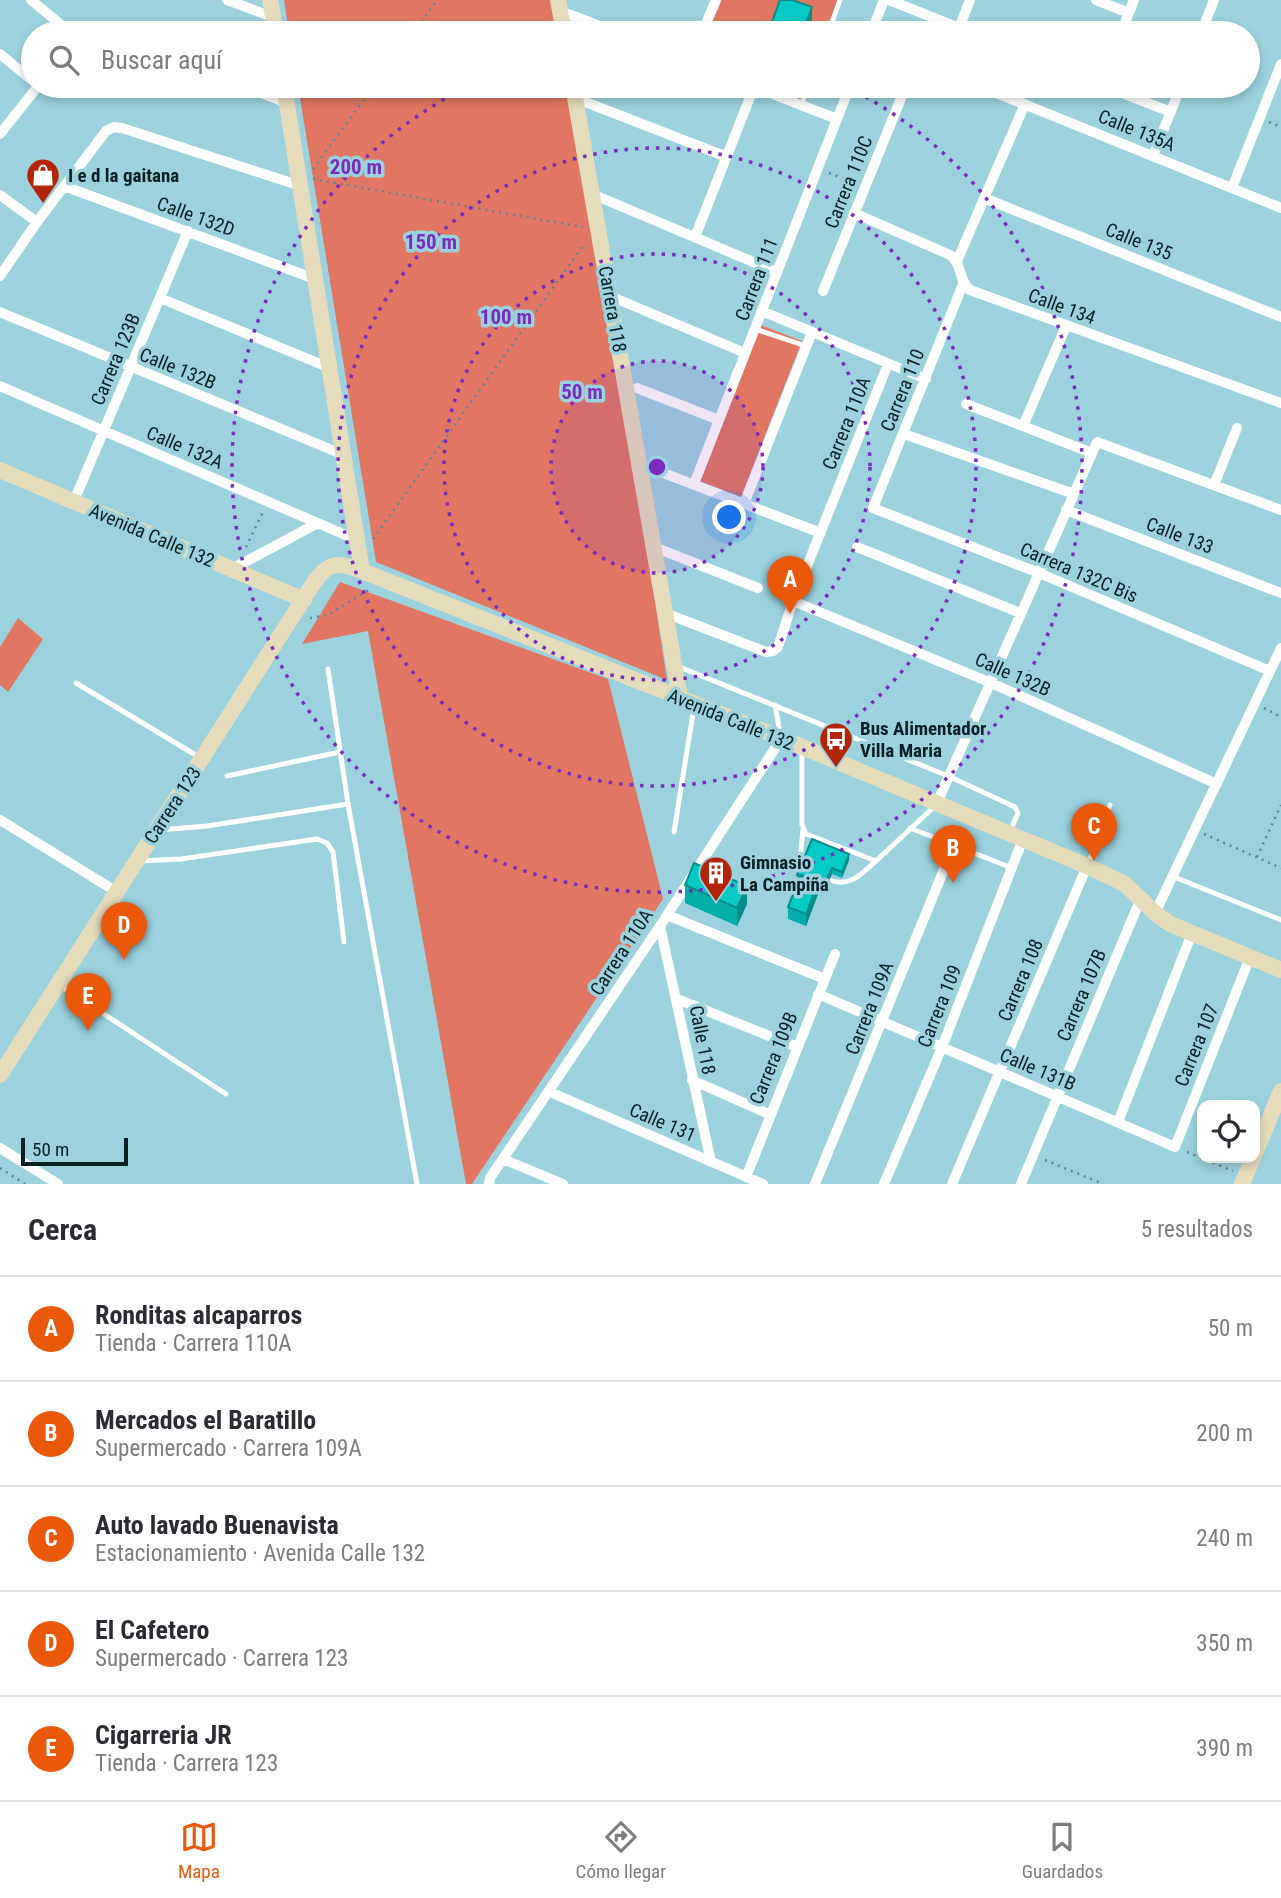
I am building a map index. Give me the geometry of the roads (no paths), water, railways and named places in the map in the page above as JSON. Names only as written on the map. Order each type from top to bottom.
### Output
[{"type":"street","points":[[31,0],[56,21]]},
{"type":"street","points":[[227,0],[273,17]]},
{"type":"street","points":[[270,0],[274,21]]},
{"type":"street","points":[[876,21],[886,0],[935,21]]},
{"type":"street","points":[[962,21],[970,0]]},
{"type":"street","points":[[1096,0],[1130,5]]},
{"type":"street","points":[[1206,21],[1214,0]]},
{"type":"street","points":[[706,21],[714,1]]},
{"type":"street","points":[[559,6],[592,21]]},
{"type":"street","points":[[0,54],[21,71]]},
{"type":"street","points":[[1232,188],[1281,64]]},
{"type":"street","points":[[0,134],[28,98]]},
{"type":"street","points":[[274,98],[287,103]]},
{"type":"street","points":[[286,98],[361,565]]},
{"type":"street","name":"Carrera 118","points":[[575,98],[674,665],[687,701]]},
{"type":"street","points":[[588,98],[727,157]]},
{"type":"street","points":[[695,237],[749,98]]},
{"type":"street","points":[[783,98],[837,119]]},
{"type":"street","name":"Carrera 111","points":[[694,484],[845,98]]},
{"type":"street","name":"Carrera 110C","points":[[823,291],[901,98]]},
{"type":"street","name":"Calle 135A","points":[[1010,98],[1281,208]]},
{"type":"street","points":[[1135,98],[1171,112]]},
{"type":"street","points":[[1153,156],[1176,98]]},
{"type":"street","points":[[957,261],[1025,104]]},
{"type":"street","points":[[0,276],[106,131],[114,127],[301,186]]},
{"type":"street","name":"Calle 132D","points":[[64,186],[315,279]]},
{"type":"street","points":[[592,194],[777,272]]},
{"type":"street","points":[[0,195],[37,222]]},
{"type":"street","name":"Calle 135","points":[[984,198],[1281,317]]},
{"type":"street","points":[[854,213],[950,255],[957,261],[963,284]]},
{"type":"street","name":"Carrera 123B","points":[[74,502],[188,231]]},
{"type":"street","name":"Calle 134","points":[[963,284],[970,290],[1066,326],[1281,403]]},
{"type":"street","name":"Carrera 110","points":[[873,508],[963,284]]},
{"type":"street","points":[[610,296],[745,353]]},
{"type":"street","points":[[160,298],[330,368]]},
{"type":"street","points":[[762,311],[926,379]]},
{"type":"street","name":"Calle 132B","points":[[0,312],[344,455]]},
{"type":"street","points":[[1023,426],[1066,326]]},
{"type":"street","points":[[744,504],[812,332]]},
{"type":"street","name":"Carrera 110A","points":[[665,613],[766,652],[774,651],[778,647],[793,601],[888,363]]},
{"type":"street","name":"Calle 132A","points":[[0,386],[357,540]]},
{"type":"street","points":[[637,388],[719,420]]},
{"type":"street","points":[[966,404],[1023,426],[1214,485],[1281,510]]},
{"type":"street","points":[[1214,485],[1237,428]]},
{"type":"street","points":[[904,434],[1074,494]]},
{"type":"street","points":[[937,803],[1095,447]]},
{"type":"street","points":[[650,468],[821,533]]},
{"type":"street","name":"Avenida Calle 132","points":[[0,470],[304,600]]},
{"type":"street","name":"Carrera 132C Bis","points":[[873,508],[1039,573],[1270,671]]},
{"type":"street","name":"Calle 133","points":[[1066,510],[1281,593]]},
{"type":"street","points":[[232,569],[318,523]]},
{"type":"street","points":[[654,547],[758,587]]},
{"type":"street","points":[[857,547],[1020,613]]},
{"type":"street","name":"Avenida Calle 132","points":[[361,565],[1087,866],[1125,884],[1155,914],[1170,923],[1281,970]]},
{"type":"street","name":"Carrera 123","points":[[0,1075],[326,568],[361,565]]},
{"type":"street","name":"Calle 132B","points":[[793,601],[989,682],[1217,784]]},
{"type":"street","points":[[1155,914],[1281,648]]},
{"type":"street","name":"Carrera 110A","points":[[489,1184],[781,739]]},
{"type":"street","points":[[0,820],[117,892]]},
{"type":"street","name":"Carrera 109","points":[[884,1184],[942,1047],[1012,869],[1016,836]]},
{"type":"street","name":"Carrera 109A","points":[[815,1184],[954,845]]},
{"type":"street","name":"Carrera 108","points":[[952,1184],[1087,866]]},
{"type":"street","name":"Carrera 107B","points":[[1021,1184],[1141,898]]},
{"type":"street","points":[[667,915],[825,979]]},
{"type":"street","name":"Calle 118","points":[[660,926],[711,1162]]},
{"type":"street","points":[[1118,1122],[1192,933]]},
{"type":"street","name":"Carrera 109B","points":[[746,1177],[835,954]]},
{"type":"street","name":"Carrera 107","points":[[1175,1147],[1250,957]]},
{"type":"street","name":"Calle 131B","points":[[818,994],[1175,1147]]},
{"type":"street","points":[[677,999],[797,1047]]},
{"type":"street","points":[[692,1080],[769,1114]]},
{"type":"street","points":[[1260,1141],[1281,1091]]},
{"type":"street","name":"Calle 131","points":[[550,1092],[762,1184]]},
{"type":"street","points":[[0,1148],[58,1184]]},
{"type":"street","points":[[503,1159],[563,1184]]},
{"type":"street","points":[[1243,1180],[1250,1163]]},
{"type":"lane","points":[[832,21],[840,0]]},
{"type":"lane","points":[[801,105],[804,98]]},
{"type":"lane","points":[[755,328],[806,346]]},
{"type":"lane","points":[[674,665],[948,776],[1017,809],[1016,836]]},
{"type":"lane","points":[[328,669],[348,804],[417,1184]]},
{"type":"lane","points":[[76,683],[202,759]]},
{"type":"lane","points":[[674,832],[687,701]]},
{"type":"lane","points":[[775,705],[781,739]]},
{"type":"lane","points":[[802,747],[802,869]]},
{"type":"lane","points":[[227,775],[340,752]]},
{"type":"lane","points":[[829,880],[846,883],[856,879],[937,803]]},
{"type":"lane","points":[[156,831],[207,827],[348,804]]},
{"type":"lane","points":[[1087,866],[1110,805]]},
{"type":"lane","points":[[910,828],[1012,869]]},
{"type":"lane","points":[[803,830],[806,834],[876,861]]},
{"type":"lane","points":[[137,861],[180,859],[317,839],[327,843],[332,852],[344,942]]},
{"type":"lane","points":[[1172,876],[1281,920]]},
{"type":"lane","points":[[58,984],[226,1094]]},
{"type":"place","name":"I e d la gaitana","points":[[43,205]]},
{"type":"place","name":"Ronditas alcaparros","points":[[790,614]]},
{"type":"place","name":"Bus Alimentador Villa Maria","points":[[836,769]]},
{"type":"place","name":"Auto lavado Buenavista","points":[[1094,861]]},
{"type":"place","name":"Mercados el Baratillo","points":[[953,883]]},
{"type":"place","name":"Gimnasio La Campiña","points":[[716,903]]},
{"type":"place","name":"El Cafetero","points":[[124,960]]},
{"type":"place","name":"Cigarreria JR","points":[[88,1031]]}]
